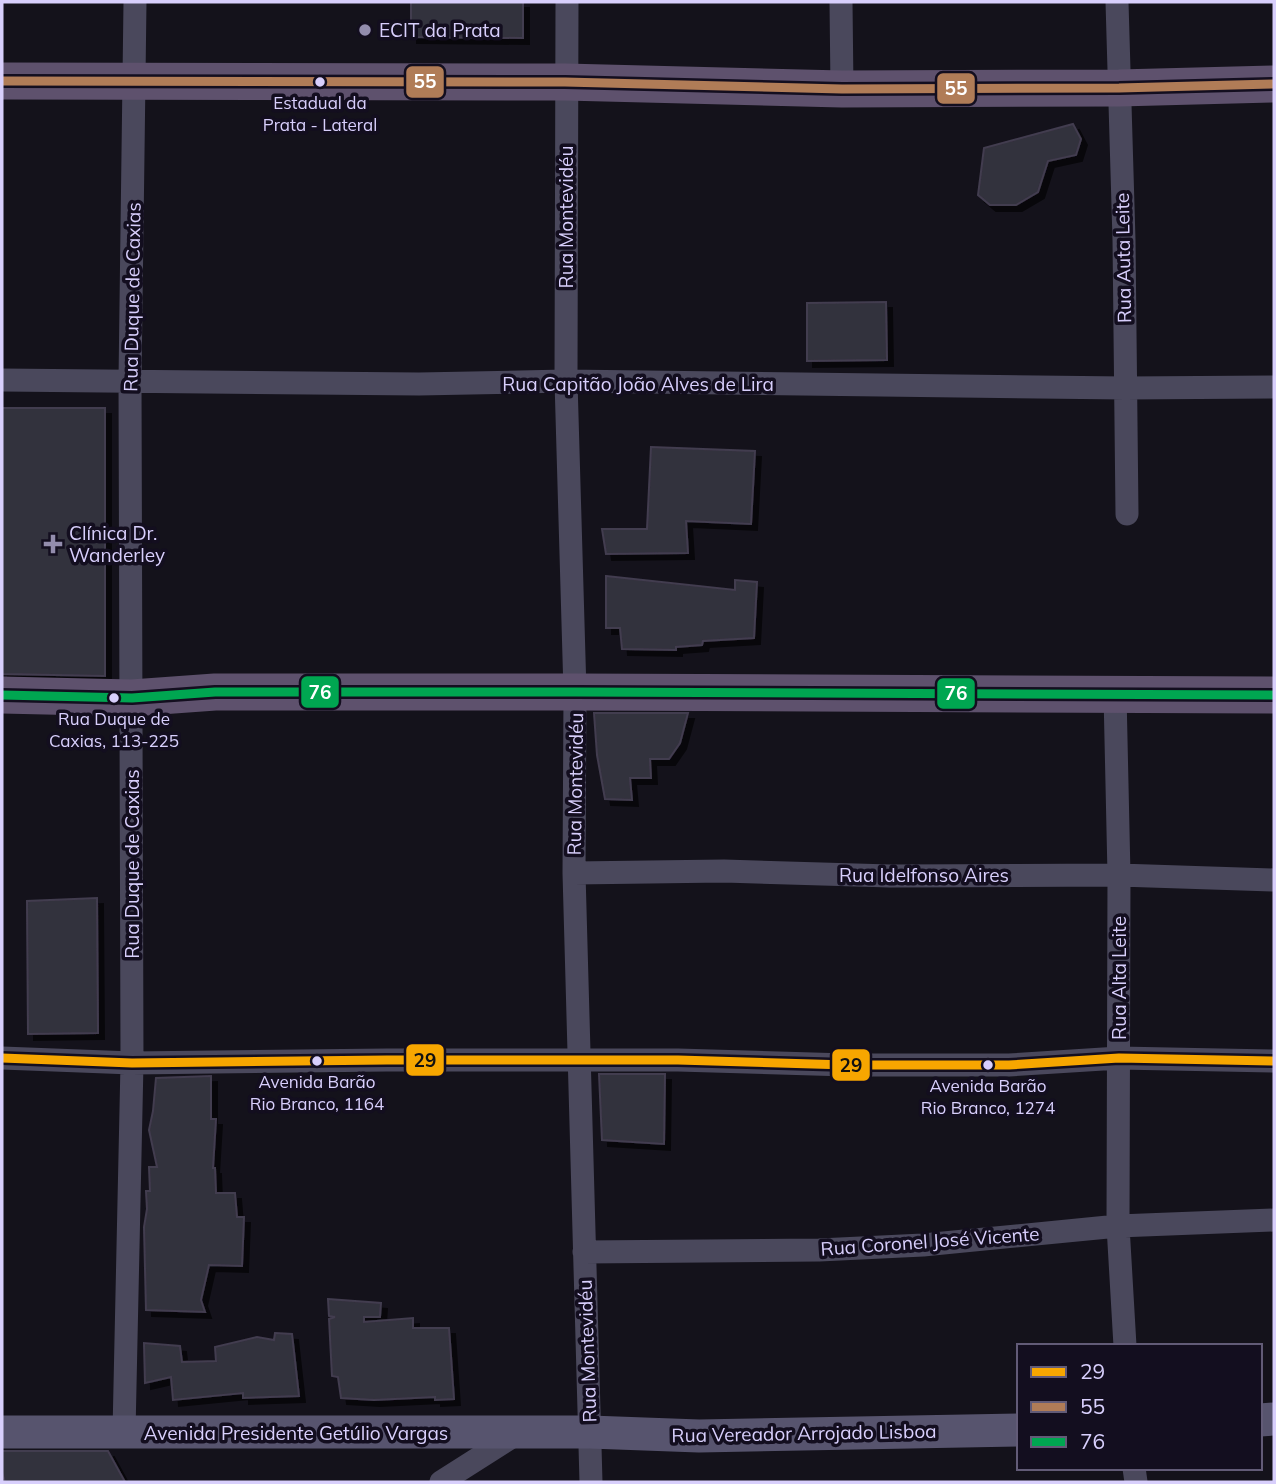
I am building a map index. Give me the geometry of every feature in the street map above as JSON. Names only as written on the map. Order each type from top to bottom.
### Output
[{"type":"main road","points":[[2,81],[565,82],[842,89],[1119,88],[1274,84]]},
{"type":"main road","points":[[2,695],[132,698],[215,692],[1274,695]]},
{"type":"main road","name":"Rua Vereador Arrojado Lisboa","points":[[590,1432],[699,1436],[1017,1430]]},
{"type":"main road","name":"Avenida Presidente Getúlio Vargas","points":[[2,1432],[590,1432]]},
{"type":"street","name":"Rua Duque de Caxias","points":[[124,1432],[132,1063],[130,380],[135,2]]},
{"type":"street","name":"Rua Montevidéu","points":[[567,2],[566,381],[575,692],[574,873],[591,1482]]},
{"type":"street","points":[[841,2],[842,89]]},
{"type":"street","name":"Rua Auta Leite","points":[[1117,2],[1124,240],[1127,514]]},
{"type":"street","name":"Rua Capitão João Alves de Lira","points":[[2,380],[419,384],[566,381],[1125,388],[1274,387]]},
{"type":"street","name":"Rua Alta Leite","points":[[1115,694],[1119,875],[1118,1226],[1125,1344]]},
{"type":"street","name":"Rua Idelfonso Aires","points":[[574,873],[724,871],[890,876],[1119,875],[1274,880]]},
{"type":"street","points":[[2,1058],[132,1063],[579,1060],[1009,1065],[1119,1058],[1274,1061]]},
{"type":"street","name":"Rua Coronel José Vicente","points":[[584,1252],[832,1249],[923,1245],[1118,1226],[1274,1220]]},
{"type":"street","points":[[442,1482],[518,1433]]},
{"type":"building","points":[[411,2],[523,2],[523,38],[411,37]]},
{"type":"building","points":[[1073,124],[1081,139],[1076,155],[1048,161],[1038,192],[1016,205],[990,205],[978,195],[984,148]]},
{"type":"building","points":[[886,302],[887,360],[807,361],[807,303]]},
{"type":"building","name":"Clínica Dr. Wanderley","points":[[2,408],[105,408],[105,676],[2,674]]},
{"type":"building","points":[[651,447],[755,451],[751,524],[686,521],[688,553],[606,554],[602,529],[647,529]]},
{"type":"building","points":[[606,576],[735,590],[735,580],[757,582],[754,638],[703,641],[702,645],[676,647],[676,650],[622,649],[620,628],[606,628]]},
{"type":"building","points":[[594,713],[688,713],[680,743],[669,759],[650,759],[651,778],[630,778],[632,800],[605,799],[597,755]]},
{"type":"building","points":[[97,898],[98,1033],[28,1034],[27,901]]},
{"type":"building","points":[[599,1074],[665,1074],[664,1144],[602,1140]]},
{"type":"building","points":[[211,1076],[211,1119],[216,1119],[213,1168],[216,1193],[235,1193],[237,1217],[244,1217],[242,1266],[209,1265],[201,1300],[205,1312],[146,1310],[144,1227],[146,1191],[150,1191],[149,1167],[157,1167],[149,1130],[156,1078]]},
{"type":"building","points":[[328,1299],[381,1303],[380,1317],[364,1317],[364,1322],[413,1318],[413,1328],[449,1328],[454,1399],[341,1398],[338,1377],[332,1376],[329,1319],[335,1317],[329,1316]]},
{"type":"building","points":[[275,1333],[292,1334],[299,1396],[243,1398],[243,1393],[173,1400],[171,1377],[145,1383],[144,1343],[180,1346],[182,1362],[216,1361],[215,1347],[257,1337],[274,1340]]},
{"type":"building","points":[[2,1451],[108,1451],[125,1482],[5,1482]]},
{"type":"transit line","name":"55","points":[[2,81],[565,82],[842,89],[1119,88],[1274,84]]},
{"type":"transit line","name":"76","points":[[2,695],[132,698],[215,692],[1274,695]]},
{"type":"transit line","name":"29","points":[[2,1058],[132,1063],[678,1060],[847,1065],[1009,1065],[1119,1058],[1274,1061]]},
{"type":"place","name":"ECIT da Prata","points":[[365,30]]},
{"type":"place","name":"Estadual da Prata - Lateral","points":[[320,82]]},
{"type":"place","name":"Clínica Dr. Wanderley","points":[[53,544]]},
{"type":"place","name":"Rua Duque de Caxias, 113-225","points":[[114,698]]},
{"type":"place","name":"Avenida Barão Rio Branco, 1164","points":[[317,1061]]},
{"type":"place","name":"Avenida Barão Rio Branco, 1274","points":[[988,1065]]}]
